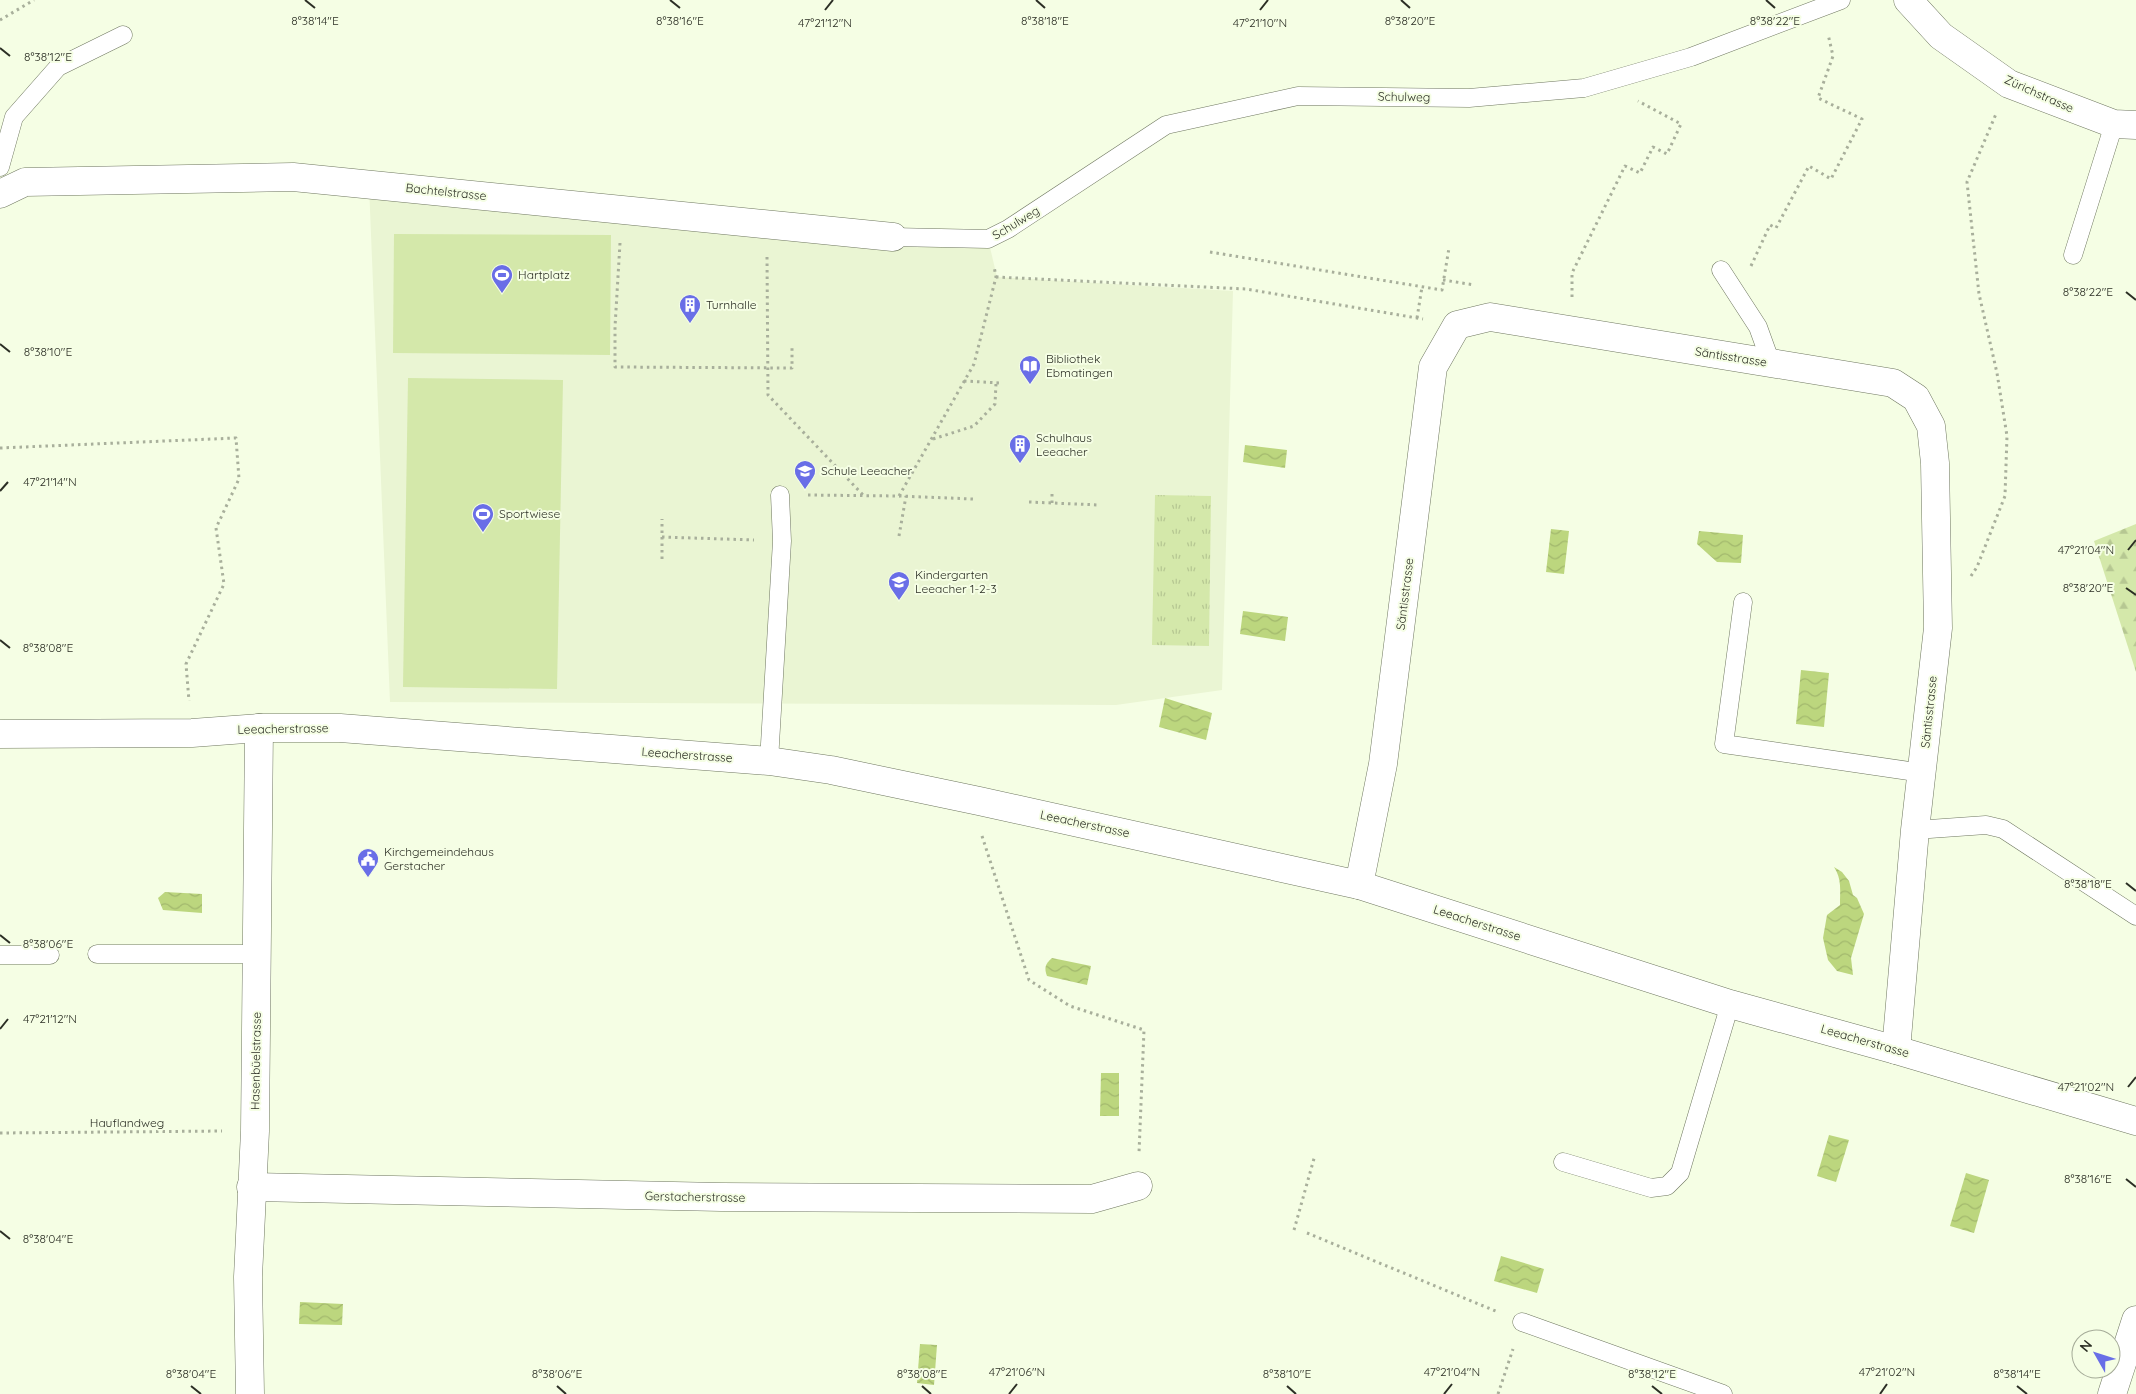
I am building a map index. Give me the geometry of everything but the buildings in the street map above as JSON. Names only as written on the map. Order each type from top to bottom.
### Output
[{"type":"street","name":"Zürichstrasse","points":[[1908,0],[1941,36],[2009,84],[2125,125]]},
{"type":"street","name":"Bachtelstrasse","points":[[0,194],[25,182],[293,177],[893,237]]},
{"type":"street","name":"Säntisstrasse","points":[[1359,885],[1383,764],[1433,367],[1457,326],[1490,317],[1893,383],[1916,398],[1930,426],[1935,464],[1938,628],[1916,830],[1896,1050]]},
{"type":"street","name":"Leeacherstrasse","points":[[0,734],[192,734],[258,728],[340,728],[769,761],[831,770],[1359,885],[1730,1004],[1896,1050],[2136,1121]]},
{"type":"street","name":"Hasenbüelstrasse","points":[[250,1394],[248,1277],[250,1187],[255,1131],[258,728]]},
{"type":"street","name":"Gerstacherstrasse","points":[[250,1187],[701,1197],[1092,1199],[1138,1186]]},
{"type":"street","points":[[2112,1394],[2136,1320]]},
{"type":"lane","name":"Schulweg","points":[[893,237],[988,239],[1008,229],[1166,125],[1298,96],[1470,98],[1584,88],[1604,84],[1691,58],[1841,0]]},
{"type":"lane","points":[[0,167],[14,117],[58,67],[123,35]]},
{"type":"lane","points":[[2073,255],[2125,125]]},
{"type":"lane","points":[[1721,270],[1758,328],[1771,363]]},
{"type":"lane","points":[[769,761],[782,541],[780,495]]},
{"type":"lane","points":[[1743,602],[1724,744],[1922,773]]},
{"type":"lane","points":[[1916,830],[1986,825],[2003,829],[2136,916]]},
{"type":"lane","points":[[97,954],[257,954]]},
{"type":"lane","points":[[0,955],[50,955]]},
{"type":"lane","points":[[1563,1162],[1651,1188],[1667,1186],[1680,1173],[1730,1004]]},
{"type":"lane","points":[[1522,1322],[1724,1394]]},
{"type":"path","points":[[0,20],[34,0]]},
{"type":"path","points":[[1738,294],[1770,225],[1776,228],[1809,166],[1831,179],[1862,119],[1818,98],[1833,56],[1823,7]]},
{"type":"path","points":[[1571,331],[1572,273],[1625,166],[1640,173],[1653,147],[1667,154],[1681,124],[1604,84]]},
{"type":"path","points":[[1987,542],[2005,496],[2007,436],[1997,372],[1979,294],[1967,182],[2009,84]]},
{"type":"path","points":[[622,210],[614,327],[615,367],[792,368],[792,344]]},
{"type":"path","points":[[766,224],[768,395],[864,496]]},
{"type":"path","points":[[1210,252],[1442,290],[1449,248]]},
{"type":"path","points":[[899,496],[974,364],[996,277],[1246,289],[1457,326]]},
{"type":"path","points":[[1417,318],[1422,287]]},
{"type":"path","points":[[964,381],[1001,383]]},
{"type":"path","points":[[932,439],[974,426],[995,404],[996,383]]},
{"type":"path","points":[[0,448],[236,438],[239,479],[216,528],[224,584],[186,664],[192,734]]},
{"type":"path","points":[[1052,493],[1052,503]]},
{"type":"path","points":[[780,495],[906,496],[973,499]]},
{"type":"path","points":[[899,536],[906,496]]},
{"type":"path","points":[[1029,502],[1100,505]]},
{"type":"path","points":[[662,519],[662,559]]},
{"type":"path","points":[[662,537],[782,541]]},
{"type":"path","points":[[979,801],[982,840],[1029,980],[1070,1006],[1144,1030],[1138,1186]]},
{"type":"path","name":"Hauflandweg","points":[[0,1133],[255,1131]]},
{"type":"path","points":[[1294,1230],[1315,1155]]},
{"type":"path","points":[[1307,1233],[1522,1322],[1498,1394]]},
{"type":"shaded area","name":"Schule Leeacher","points":[[369,185],[988,239],[997,277],[1233,291],[1222,690],[1116,705],[390,702]]},
{"type":"green space","name":"Hartplatz","points":[[394,234],[611,235],[610,355],[393,353]]},
{"type":"green space","name":"Sportwiese","points":[[408,378],[563,380],[557,689],[403,687]]},
{"type":"green space","points":[[1155,495],[1211,496],[1209,646],[1152,645]]},
{"type":"green space","points":[[2136,524],[2136,672],[2094,541]]},
{"type":"water","points":[[1245,445],[1287,450],[1285,468],[1243,462]]},
{"type":"water","points":[[1551,529],[1569,531],[1564,574],[1546,572]]},
{"type":"water","points":[[1699,531],[1743,535],[1741,563],[1717,562],[1697,544]]},
{"type":"water","points":[[1243,611],[1288,617],[1285,641],[1240,634]]},
{"type":"water","points":[[1801,670],[1829,673],[1824,727],[1796,724]]},
{"type":"water","points":[[1165,698],[1212,713],[1206,740],[1159,727]]},
{"type":"water","points":[[1834,867],[1842,872],[1849,881],[1853,895],[1857,898],[1864,914],[1851,958],[1853,975],[1837,971],[1828,960],[1823,938],[1827,915],[1840,905],[1839,881]]},
{"type":"water","points":[[165,892],[202,894],[202,913],[163,910],[158,898]]},
{"type":"water","points":[[1052,958],[1091,966],[1087,985],[1047,976],[1046,966]]},
{"type":"water","points":[[1101,1073],[1119,1073],[1119,1116],[1100,1116]]},
{"type":"water","points":[[1829,1135],[1849,1140],[1836,1182],[1817,1176]]},
{"type":"water","points":[[1966,1173],[1989,1180],[1974,1233],[1950,1226]]},
{"type":"water","points":[[1501,1256],[1544,1269],[1537,1293],[1494,1281]]},
{"type":"water","points":[[300,1302],[343,1304],[342,1325],[299,1324]]},
{"type":"water","points":[[920,1344],[937,1345],[934,1385],[917,1383]]},
{"type":"place","name":"Hartplatz","points":[[502,294]]},
{"type":"place","name":"Turnhalle","points":[[690,324]]},
{"type":"place","name":"Bibliothek Ebmatingen","points":[[1030,385]]},
{"type":"place","name":"Schulhaus Leeacher","points":[[1020,464]]},
{"type":"place","name":"Schule Leeacher","points":[[805,490]]},
{"type":"place","name":"Sportwiese","points":[[483,533]]},
{"type":"place","name":"Kindergarten Leeacher 1-2-3","points":[[899,601]]},
{"type":"place","name":"Kirchgemeindehaus Gerstacher","points":[[368,878]]}]
